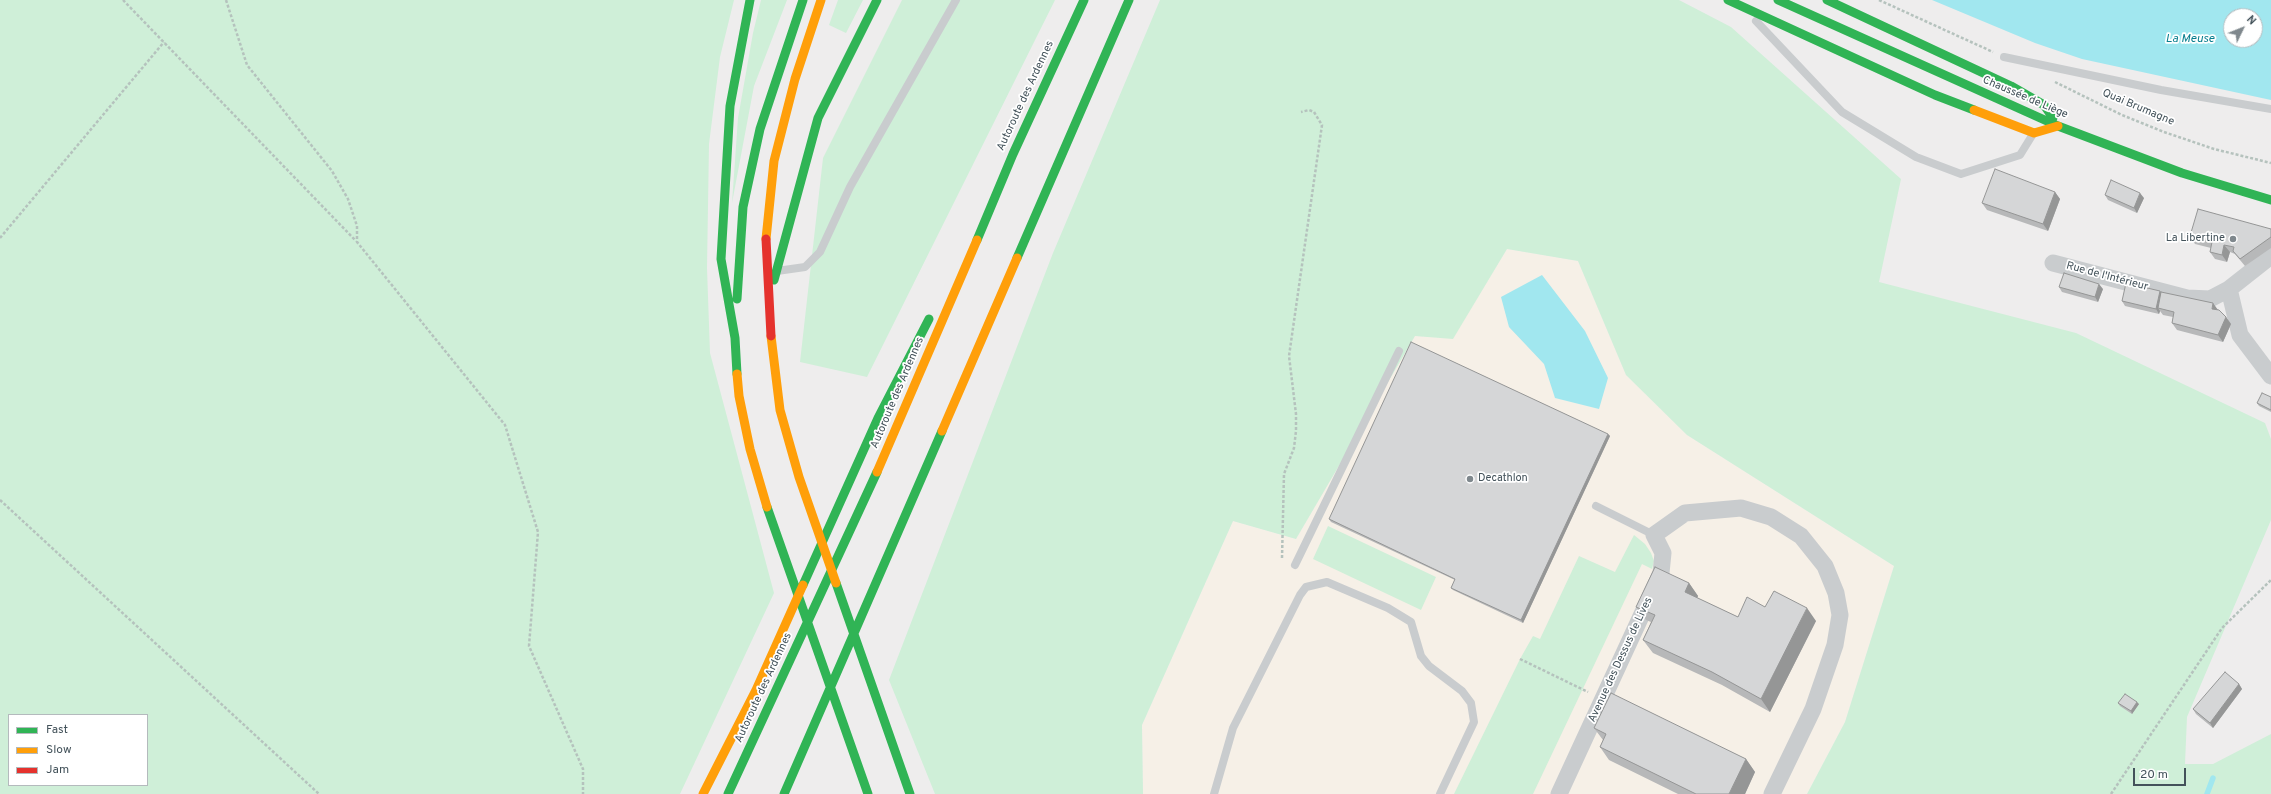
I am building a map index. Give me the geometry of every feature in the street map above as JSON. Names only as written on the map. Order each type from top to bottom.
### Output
[{"type":"main road","points":[[750,0],[730,106],[721,259],[734,338],[739,396],[752,456],[766,504],[868,794]]},
{"type":"main road","points":[[734,338],[743,207],[760,129],[803,0]]},
{"type":"main road","points":[[821,0],[795,79],[774,161],[766,232],[770,347],[780,410],[799,477],[910,794]]},
{"type":"main road","points":[[768,305],[818,118],[877,0]]},
{"type":"main road","name":"Autoroute des Ardennes","points":[[728,794],[896,430],[1013,154],[1084,0]]},
{"type":"main road","points":[[784,794],[1129,0]]},
{"type":"main road","points":[[1728,0],[1935,95],[2034,133],[2058,126],[2044,105],[2011,86],[1827,0]]},
{"type":"main road","name":"Chaussée de Liège","points":[[1778,0],[2058,126],[2182,174],[2271,200]]},
{"type":"main road","points":[[952,272],[1013,154]]},
{"type":"main road","points":[[703,794],[756,690],[878,418],[935,307]]},
{"type":"street","name":"Rue de l'Intérieur","points":[[2053,263],[2187,298],[2210,299],[2229,289],[2271,256]]},
{"type":"street","points":[[2229,289],[2240,335],[2271,376]]},
{"type":"street","points":[[1654,535],[1685,513],[1741,508],[1771,517],[1801,536],[1826,566],[1836,593],[1840,615],[1835,645],[1813,709],[1772,794]]},
{"type":"street","name":"Avenue des Dessus de Lives","points":[[1559,794],[1661,573],[1662,553],[1654,535]]},
{"type":"lane","points":[[777,271],[805,267],[820,252],[850,187],[956,0]]},
{"type":"lane","points":[[1743,7],[1842,112],[1916,157],[1961,174],[2020,155],[2034,133]]},
{"type":"lane","name":"Quai Brumagne","points":[[2004,57],[2161,90],[2271,109]]},
{"type":"lane","points":[[1295,565],[1399,351]]},
{"type":"lane","points":[[1596,506],[1654,535]]},
{"type":"lane","points":[[1214,794],[1233,728],[1300,595],[1306,587],[1327,582],[1388,608],[1411,622],[1421,656],[1429,666],[1462,691],[1471,703],[1474,722],[1440,794]]},
{"type":"path","points":[[123,0],[357,242],[505,424],[538,532],[529,646],[584,769],[583,794]]},
{"type":"path","points":[[226,0],[247,66],[332,171],[348,199],[353,213],[357,226],[357,242]]},
{"type":"path","points":[[1879,0],[2004,57]]},
{"type":"path","points":[[0,238],[164,42]]},
{"type":"path","name":"Quai Brumagne","points":[[2052,81],[2122,116],[2164,132],[2214,149],[2271,163]]},
{"type":"path","points":[[1282,558],[1284,474],[1294,448],[1296,431],[1296,414],[1289,356],[1322,131],[1321,121],[1314,112],[1309,110],[1301,112]]},
{"type":"path","points":[[0,500],[319,794]]},
{"type":"path","points":[[2111,794],[2222,628],[2271,580]]},
{"type":"path","points":[[1520,659],[1603,699]]},
{"type":"shaded area","points":[[1507,249],[1578,261],[1626,375],[1687,435],[1894,566],[1845,722],[1807,794],[1143,794],[1142,725],[1233,521],[1296,539],[1415,336],[1453,338]]},
{"type":"green space","points":[[0,0],[734,0],[720,57],[709,144],[707,268],[710,353],[774,593],[680,794],[0,794]]},
{"type":"green space","points":[[761,0],[787,0],[754,86],[732,203],[738,118],[753,33]]},
{"type":"green space","points":[[838,0],[863,0],[846,33],[829,25]]},
{"type":"green space","points":[[902,0],[1055,0],[867,377],[800,362],[823,158]]},
{"type":"green space","points":[[1160,0],[1679,0],[1731,27],[1901,179],[1879,282],[2076,333],[2265,423],[2271,439],[2271,520],[2187,717],[2185,764],[2213,764],[2271,734],[2271,794],[1807,794],[1845,722],[1894,566],[1687,435],[1626,375],[1578,261],[1507,249],[1453,339],[1415,336],[1296,539],[1233,521],[1142,725],[1143,794],[935,794],[889,680],[1053,253]]},
{"type":"green space","points":[[1328,526],[1436,577],[1421,610],[1313,559]]},
{"type":"green space","points":[[1634,535],[1645,544],[1651,553],[1654,561],[1652,569],[1642,564],[1533,794],[1454,794],[1520,659],[1533,636],[1540,639],[1579,556],[1615,572]]},
{"type":"water","name":"La Meuse","points":[[1932,0],[2271,0],[2271,100],[2082,59],[2035,43]]},
{"type":"water","points":[[1542,275],[1585,331],[1608,378],[1599,409],[1555,398],[1544,364],[1509,327],[1501,297]]},
{"type":"building","points":[[1995,169],[2055,192],[2043,224],[1982,203]]},
{"type":"building","points":[[2111,180],[2140,193],[2134,208],[2105,195]]},
{"type":"building","name":"La Libertine","points":[[2198,209],[2271,229],[2271,237],[2240,259],[2233,251],[2234,247],[2224,245],[2222,255],[2210,252],[2212,242],[2190,236]]},
{"type":"building","points":[[2064,273],[2099,284],[2095,297],[2059,287]]},
{"type":"building","points":[[2126,283],[2160,291],[2156,309],[2122,301]]},
{"type":"building","points":[[2161,292],[2213,303],[2212,309],[2219,310],[2226,317],[2218,335],[2172,323],[2174,312],[2158,308]]},
{"type":"building","name":"Decathlon","points":[[1411,342],[1608,434],[1521,620],[1451,588],[1455,579],[1329,519]]},
{"type":"building","points":[[2262,393],[2271,397],[2271,410],[2257,403]]},
{"type":"building","points":[[1655,567],[1689,583],[1685,592],[1738,617],[1747,597],[1765,607],[1774,591],[1807,608],[1761,699],[1712,672],[1643,640],[1655,615],[1636,607]]},
{"type":"building","points":[[2225,672],[2239,684],[2210,723],[2193,709]]},
{"type":"building","points":[[1611,693],[1746,759],[1729,794],[1696,794],[1600,747],[1606,734],[1594,728]]},
{"type":"building","points":[[2125,694],[2137,702],[2131,711],[2118,703]]},
{"type":"waterway","points":[[2207,794],[2213,778]]},
{"type":"traffic: fast","points":[[737,374],[735,338],[721,259],[730,106],[750,0]]},
{"type":"traffic: fast","points":[[737,299],[743,207],[760,129],[803,0]]},
{"type":"traffic: fast","points":[[774,280],[818,118],[877,0]]},
{"type":"traffic: fast","points":[[977,240],[1013,154],[1084,0]]},
{"type":"traffic: fast","points":[[1017,258],[1129,0]]},
{"type":"traffic: fast","points":[[1728,0],[1935,95],[1974,110]]},
{"type":"traffic: fast","points":[[1778,0],[2058,126],[2182,173],[2271,200]]},
{"type":"traffic: fast","points":[[1827,0],[2011,86],[2044,105],[2053,118]]},
{"type":"traffic: fast","points":[[803,585],[878,418],[929,319]]},
{"type":"traffic: fast","points":[[784,794],[942,431]]},
{"type":"traffic: fast","points":[[728,794],[877,472]]},
{"type":"traffic: fast","points":[[767,507],[868,794]]},
{"type":"traffic: fast","points":[[836,583],[910,794]]},
{"type":"traffic: slow","points":[[766,239],[774,161],[795,79],[821,0]]},
{"type":"traffic: slow","points":[[1974,110],[2034,133],[2058,126]]},
{"type":"traffic: slow","points":[[877,472],[977,240]]},
{"type":"traffic: slow","points":[[942,431],[1017,258]]},
{"type":"traffic: slow","points":[[771,336],[780,410],[799,477],[836,583]]},
{"type":"traffic: slow","points":[[737,374],[739,396],[750,449],[767,507]]},
{"type":"traffic: slow","points":[[703,794],[756,690],[803,585]]},
{"type":"traffic: jam","points":[[766,239],[771,336]]},
{"type":"place","name":"La Libertine","points":[[2233,239]]},
{"type":"place","name":"Decathlon","points":[[1470,479]]}]
